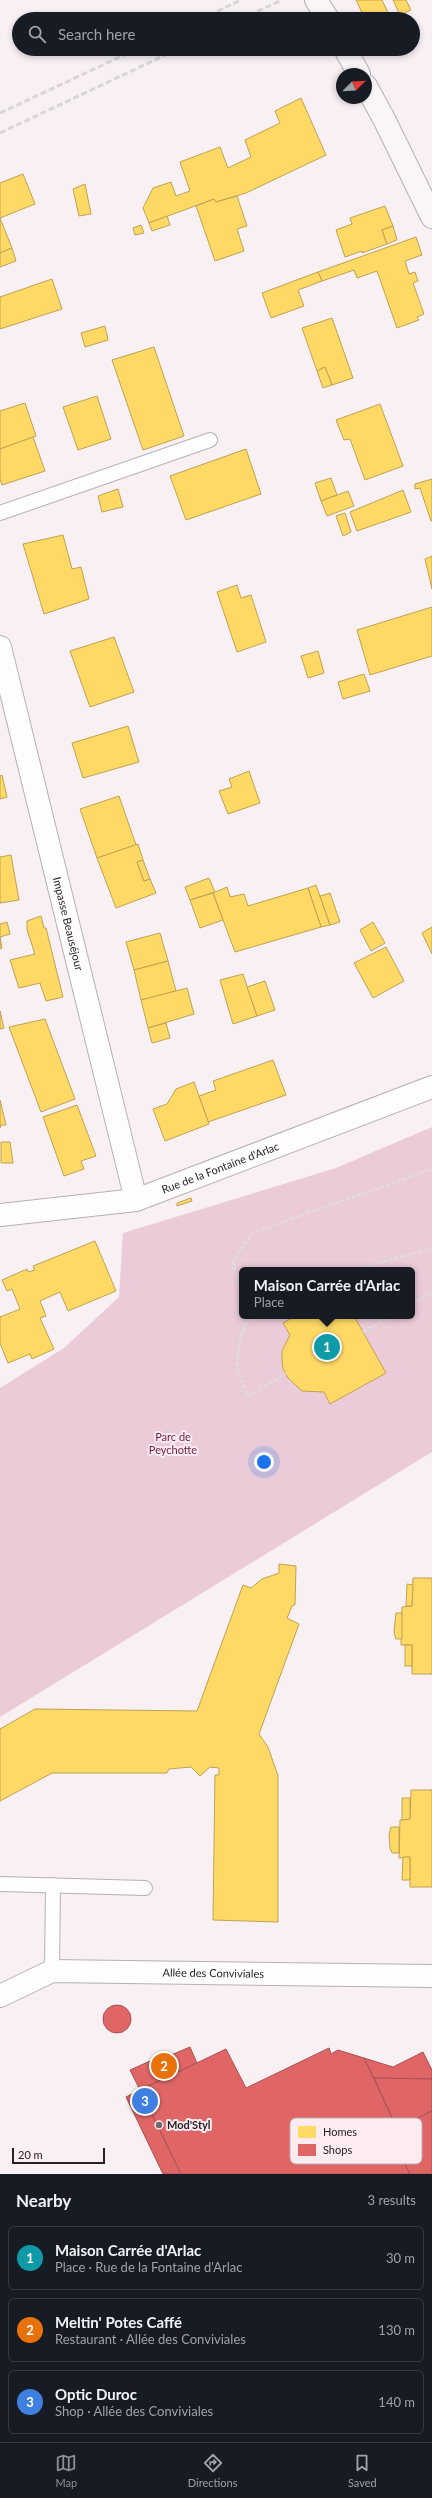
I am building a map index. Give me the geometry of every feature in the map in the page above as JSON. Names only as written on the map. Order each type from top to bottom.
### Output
[{"type":"street","points":[[316,0],[324,12]]},
{"type":"street","points":[[349,56],[356,68]]},
{"type":"street","points":[[372,97],[432,217]]},
{"type":"street","name":"Impasse Beauséjour","points":[[0,647],[136,1200]]},
{"type":"street","name":"Rue de la Fontaine d'Arlac","points":[[0,1215],[136,1200],[432,1087]]},
{"type":"street","name":"Allée des Conviviales","points":[[0,1996],[52,1971],[432,1976]]},
{"type":"lane","points":[[0,513],[210,440]]},
{"type":"lane","points":[[0,1884],[145,1888]]},
{"type":"lane","points":[[52,1971],[53,1885]]},
{"type":"path","points":[[239,1283],[233,1261],[252,1233],[432,1169]]},
{"type":"path","points":[[365,1267],[432,1248]]},
{"type":"path","points":[[415,1302],[432,1292]]},
{"type":"path","points":[[245,1319],[246,1323],[240,1340],[238,1371],[248,1396],[286,1374]]},
{"type":"path","points":[[246,1323],[253,1319]]},
{"type":"path","points":[[363,1332],[386,1319]]},
{"type":"green space","name":"Parc de Peychotte","points":[[432,1127],[432,1452],[0,1717],[0,1388],[64,1348],[119,1297],[123,1233],[336,1168]]},
{"type":"building: Homes","points":[[356,0],[382,0],[388,12],[362,12]]},
{"type":"building: Homes","points":[[393,0],[406,0],[411,10],[407,12],[399,12]]},
{"type":"building: Homes","points":[[301,98],[326,155],[246,193],[216,202],[214,199],[149,223],[143,208],[153,188],[171,182],[176,196],[190,191],[180,162],[220,147],[228,168],[251,157],[245,140],[280,123],[275,111]]},
{"type":"building: Homes","points":[[23,174],[35,204],[0,218],[0,183]]},
{"type":"building: Homes","points":[[85,184],[91,214],[79,216],[73,189]]},
{"type":"building: Homes","points":[[237,196],[247,226],[237,229],[244,251],[215,261],[196,206],[214,199],[216,202]]},
{"type":"building: Homes","points":[[385,206],[393,226],[382,230],[387,244],[362,253],[362,251],[345,257],[336,230],[352,224],[350,218]]},
{"type":"building: Homes","points":[[167,216],[170,225],[152,231],[149,223]]},
{"type":"building: Homes","points":[[0,218],[12,248],[0,253]]},
{"type":"building: Homes","points":[[141,225],[144,233],[135,235],[133,228]]},
{"type":"building: Homes","points":[[393,226],[397,240],[387,244],[382,230]]},
{"type":"building: Homes","points":[[416,237],[422,255],[405,261],[409,274],[415,272],[418,281],[413,283],[424,314],[417,317],[419,320],[397,328],[377,271],[357,278],[354,270],[322,281],[318,272]]},
{"type":"building: Homes","points":[[12,248],[16,261],[0,267],[0,253]]},
{"type":"building: Homes","points":[[318,272],[322,281],[298,290],[304,306],[271,318],[262,293]]},
{"type":"building: Homes","points":[[52,279],[62,309],[0,329],[0,297]]},
{"type":"building: Homes","points":[[332,318],[353,378],[332,385],[325,367],[317,371],[302,328]]},
{"type":"building: Homes","points":[[105,326],[108,340],[85,347],[81,333]]},
{"type":"building: Homes","points":[[154,347],[184,436],[143,450],[112,360]]},
{"type":"building: Homes","points":[[325,367],[332,385],[323,388],[317,371]]},
{"type":"building: Homes","points":[[97,396],[111,439],[78,450],[63,407]]},
{"type":"building: Homes","points":[[25,403],[36,436],[0,449],[0,411]]},
{"type":"building: Homes","points":[[380,404],[403,466],[365,480],[350,439],[344,440],[336,420]]},
{"type":"building: Homes","points":[[33,437],[45,471],[2,485],[0,479],[0,449]]},
{"type":"building: Homes","points":[[246,449],[261,494],[186,520],[170,476]]},
{"type":"building: Homes","points":[[331,478],[337,495],[321,501],[315,483]]},
{"type":"building: Homes","points":[[432,479],[431,521],[420,488],[415,489],[415,484]]},
{"type":"building: Homes","points":[[118,489],[123,507],[102,512],[98,496]]},
{"type":"building: Homes","points":[[403,490],[411,512],[357,531],[350,512]]},
{"type":"building: Homes","points":[[348,491],[354,506],[327,516],[321,501]]},
{"type":"building: Homes","points":[[345,513],[351,532],[343,536],[336,516]]},
{"type":"building: Homes","points":[[63,535],[72,569],[81,567],[89,599],[44,614],[23,544]]},
{"type":"building: Homes","points":[[432,556],[432,589],[425,559]]},
{"type":"building: Homes","points":[[237,585],[241,598],[251,595],[266,642],[237,652],[217,592]]},
{"type":"building: Homes","points":[[432,607],[432,656],[370,675],[357,630]]},
{"type":"building: Homes","points":[[114,637],[134,692],[90,707],[70,651]]},
{"type":"building: Homes","points":[[318,651],[324,673],[308,678],[301,656]]},
{"type":"building: Homes","points":[[364,674],[370,691],[343,699],[338,682]]},
{"type":"building: Homes","points":[[128,726],[139,762],[83,778],[72,743]]},
{"type":"building: Homes","points":[[249,771],[260,803],[228,814],[219,791],[232,787],[229,779]]},
{"type":"building: Homes","points":[[2,775],[7,797],[0,799],[0,776]]},
{"type":"building: Homes","points":[[119,796],[136,845],[97,858],[80,809]]},
{"type":"building: Homes","points":[[138,844],[143,860],[137,862],[144,881],[150,879],[156,893],[116,908],[97,858]]},
{"type":"building: Homes","points":[[11,855],[19,900],[0,903],[0,857]]},
{"type":"building: Homes","points":[[143,860],[150,879],[144,881],[137,862]]},
{"type":"building: Homes","points":[[209,878],[215,892],[190,900],[185,887]]},
{"type":"building: Homes","points":[[316,885],[330,925],[321,927],[308,888]]},
{"type":"building: Homes","points":[[227,887],[230,897],[244,894],[248,906],[308,888],[321,927],[235,952],[213,893]]},
{"type":"building: Homes","points":[[213,893],[223,920],[200,928],[190,900]]},
{"type":"building: Homes","points":[[330,893],[340,922],[330,925],[320,896]]},
{"type":"building: Homes","points":[[41,916],[44,928],[46,928],[63,997],[46,1001],[40,983],[19,988],[10,960],[35,954],[27,930],[27,921]]},
{"type":"building: Homes","points":[[7,922],[10,934],[0,937],[0,924]]},
{"type":"building: Homes","points":[[373,922],[385,943],[371,951],[360,930]]},
{"type":"building: Homes","points":[[432,927],[432,954],[422,933]]},
{"type":"building: Homes","points":[[160,933],[168,961],[134,970],[126,942]]},
{"type":"building: Homes","points":[[0,937],[2,948],[0,949]]},
{"type":"building: Homes","points":[[386,947],[404,981],[373,998],[354,963]]},
{"type":"building: Homes","points":[[168,961],[176,991],[141,1000],[134,970]]},
{"type":"building: Homes","points":[[243,974],[257,1016],[233,1024],[220,980]]},
{"type":"building: Homes","points":[[265,981],[275,1010],[257,1016],[247,987]]},
{"type":"building: Homes","points":[[187,988],[194,1014],[148,1028],[141,1000]]},
{"type":"building: Homes","points":[[0,1011],[4,1028],[0,1029]]},
{"type":"building: Homes","points":[[45,1019],[75,1099],[41,1112],[9,1027]]},
{"type":"building: Homes","points":[[166,1023],[170,1038],[152,1043],[148,1028]]},
{"type":"building: Homes","points":[[273,1060],[286,1095],[208,1122],[199,1096],[216,1090],[213,1081]]},
{"type":"building: Homes","points":[[194,1082],[209,1124],[165,1141],[153,1109],[167,1104],[176,1089]]},
{"type":"building: Homes","points":[[0,1100],[6,1125],[1,1125],[0,1128]]},
{"type":"building: Homes","points":[[77,1105],[96,1156],[81,1161],[84,1169],[64,1176],[43,1117]]},
{"type":"building: Homes","points":[[1,1142],[10,1142],[13,1163],[1,1163]]},
{"type":"building: Homes","points":[[191,1198],[192,1201],[177,1206],[177,1203]]},
{"type":"building: Homes","points":[[95,1241],[116,1291],[68,1311],[60,1292],[40,1301],[46,1316],[40,1318],[54,1349],[32,1359],[30,1354],[8,1363],[0,1343],[0,1317],[20,1309],[12,1289],[7,1291],[2,1280],[27,1269],[28,1272],[35,1270],[33,1266]]},
{"type":"building: Homes","points":[[290,1319],[356,1319],[386,1373],[330,1404],[324,1392],[302,1391],[288,1378],[283,1369],[282,1351],[290,1335],[283,1323]]},
{"type":"building: Homes","points":[[279,1564],[296,1566],[295,1605],[292,1606],[287,1618],[299,1624],[259,1734],[268,1747],[278,1776],[278,1922],[213,1920],[215,1775],[219,1775],[219,1768],[210,1767],[200,1776],[191,1767],[169,1769],[167,1773],[52,1773],[0,1801],[0,1729],[35,1709],[197,1711],[243,1585],[251,1588],[262,1579],[279,1573]]},
{"type":"building: Homes","points":[[413,1578],[432,1578],[432,1674],[412,1674],[412,1645],[401,1645],[402,1607],[412,1606]]},
{"type":"building: Homes","points":[[407,1584],[413,1585],[412,1606],[406,1606]]},
{"type":"building: Homes","points":[[396,1613],[402,1613],[402,1639],[396,1639],[394,1632]]},
{"type":"building: Homes","points":[[405,1645],[412,1645],[412,1666],[405,1666]]},
{"type":"building: Homes","points":[[411,1790],[432,1790],[432,1887],[410,1887],[410,1857],[399,1858],[400,1820],[410,1819]]},
{"type":"building: Homes","points":[[402,1798],[410,1798],[410,1819],[402,1820]]},
{"type":"building: Homes","points":[[391,1827],[399,1827],[399,1853],[392,1853],[390,1848],[389,1835]]},
{"type":"building: Homes","points":[[403,1857],[410,1857],[410,1880],[402,1880]]},
{"type":"building: Shops","points":[[117,2005],[127,2009],[131,2019],[127,2029],[117,2033],[107,2029],[103,2019],[107,2009]]},
{"type":"building: Shops","points":[[190,2047],[197,2063],[140,2090],[130,2070],[168,2053],[171,2055]]},
{"type":"building: Shops","points":[[329,2048],[331,2054],[338,2050],[364,2058],[392,2118],[290,2118],[290,2164],[405,2164],[410,2174],[181,2174],[140,2090],[226,2049],[246,2088]]},
{"type":"building: Shops","points":[[423,2052],[432,2070],[432,2079],[374,2078],[364,2058],[393,2067]]},
{"type":"building: Shops","points":[[374,2078],[432,2079],[432,2111],[418,2118],[392,2118]]},
{"type":"building: Shops","points":[[140,2090],[181,2174],[163,2174],[126,2097]]},
{"type":"building: Shops","points":[[432,2111],[432,2174],[410,2174],[405,2164],[422,2164],[422,2118],[418,2118]]},
{"type":"railway","points":[[216,12],[241,0]]},
{"type":"railway","points":[[256,12],[282,0]]},
{"type":"railway","points":[[0,113],[122,56]]},
{"type":"railway","points":[[0,133],[163,56]]},
{"type":"place","name":"Maison Carrée d'Arlac","points":[[327,1347]]},
{"type":"place","name":"Meltin' Potes Caffé","points":[[164,2066]]},
{"type":"place","name":"Optic Duroc","points":[[145,2101]]},
{"type":"place","name":"Mod'Styl","points":[[159,2125]]}]
